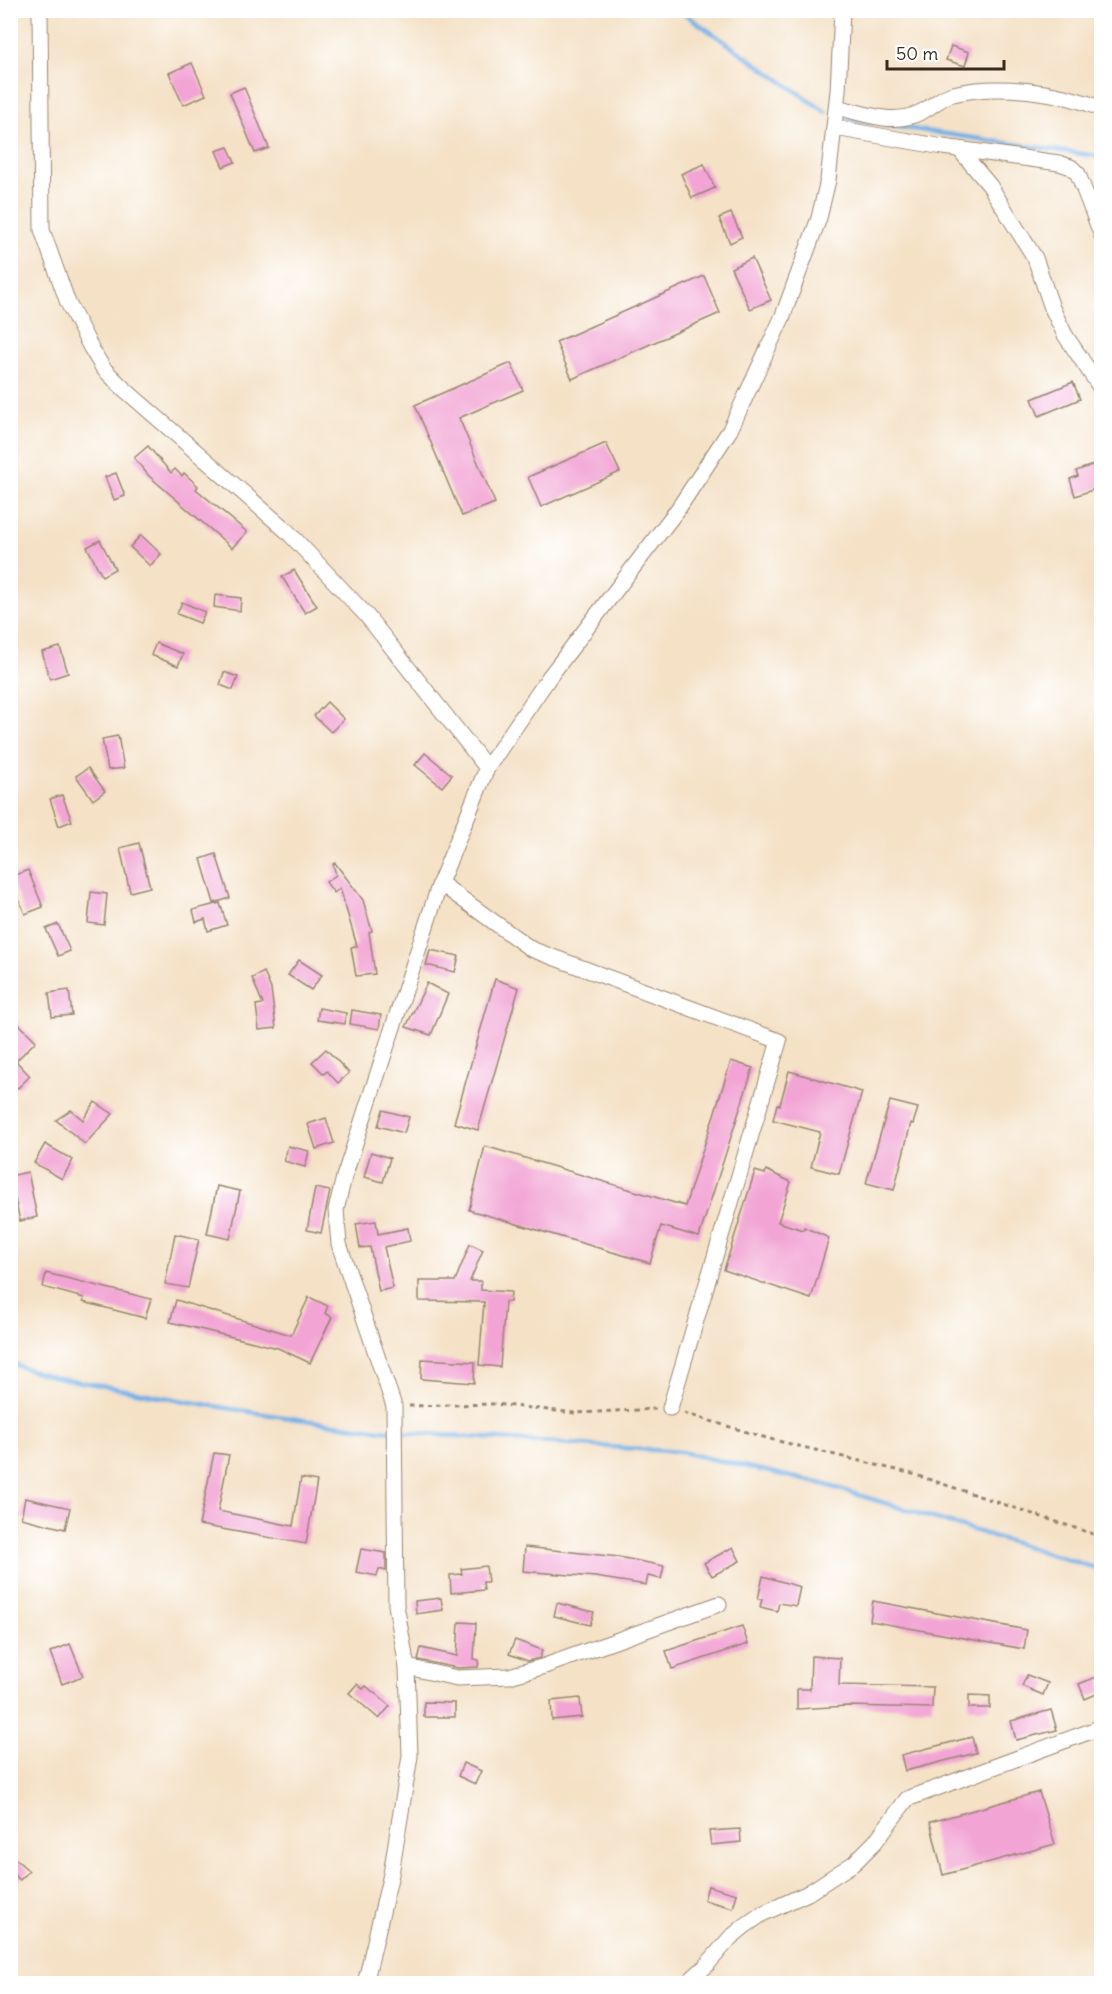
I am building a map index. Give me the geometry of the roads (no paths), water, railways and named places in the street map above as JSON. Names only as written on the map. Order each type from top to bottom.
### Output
[{"type":"street","points":[[40,10],[42,230],[68,303],[91,348],[103,368],[123,388],[287,531],[366,616],[487,768]]},
{"type":"street","points":[[365,1983],[391,1874],[408,1782],[410,1756],[407,1667],[396,1605],[394,1406],[339,1244],[336,1210],[344,1177],[440,883],[487,768],[550,676],[678,509],[730,430],[782,318],[819,218],[828,180],[837,107],[842,10]]},
{"type":"street","points":[[837,107],[886,120],[912,117],[949,94],[1024,90],[1059,94],[1101,109]]},
{"type":"street","points":[[835,128],[1059,163],[1071,167],[1078,174],[1101,236]]},
{"type":"street","points":[[959,149],[990,186],[1035,258],[1052,308],[1065,334],[1101,390]]},
{"type":"street","points":[[440,883],[531,949],[779,1041],[670,1408]]},
{"type":"street","points":[[407,1667],[457,1677],[509,1676],[542,1667],[719,1604]]},
{"type":"street","points":[[686,1983],[746,1925],[762,1914],[808,1893],[854,1863],[875,1842],[908,1800],[1101,1727]]},
{"type":"waterway","points":[[679,10],[826,112]]},
{"type":"waterway","points":[[841,119],[871,123]]},
{"type":"waterway","points":[[885,125],[1102,157]]},
{"type":"waterway","points":[[10,1362],[53,1376],[225,1408],[390,1431]]},
{"type":"waterway","points":[[398,1432],[681,1452],[823,1484],[1102,1570]]}]
